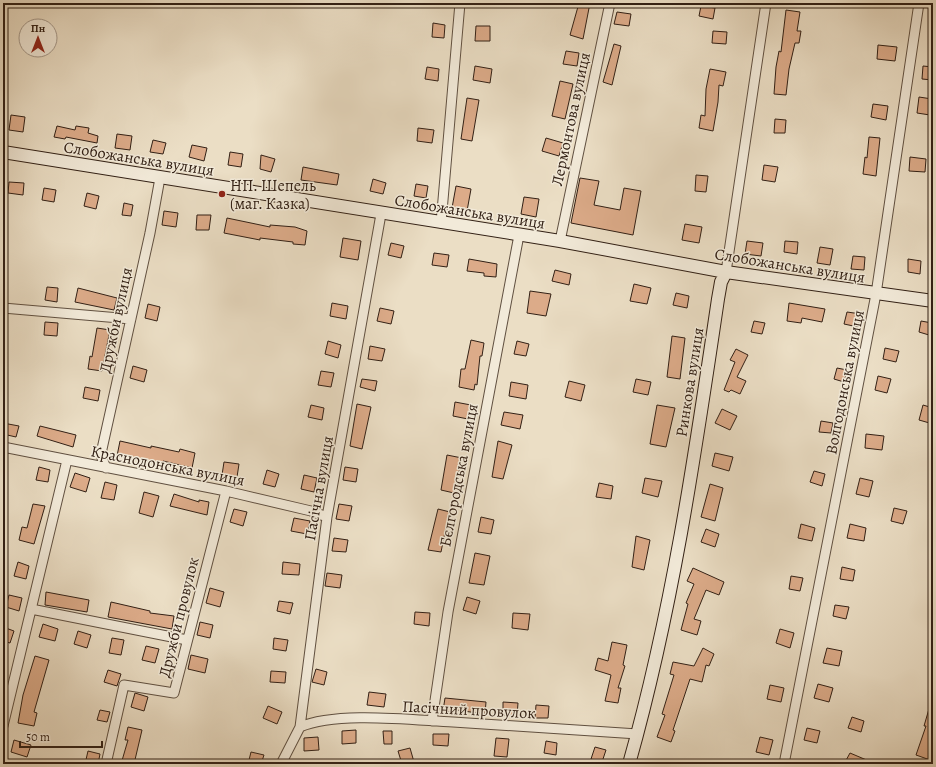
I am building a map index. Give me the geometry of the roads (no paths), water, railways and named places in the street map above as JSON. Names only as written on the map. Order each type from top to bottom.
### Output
[{"type":"street","points":[[441,223],[460,3]]},
{"type":"street","name":"Лермонтова вулиця","points":[[560,241],[610,3]]},
{"type":"street","name":"Ринкова вулиця","points":[[629,764],[638,734],[670,589],[698,431],[721,282],[726,272],[766,3]]},
{"type":"street","name":"Волгодонська вулиця","points":[[784,764],[876,294],[919,3]]},
{"type":"street","name":"Слобожанська вулиця","points":[[3,152],[381,214],[560,241],[726,272],[933,301]]},
{"type":"street","name":"Дружби вулиця","points":[[106,468],[102,458],[102,449],[160,178]]},
{"type":"street","name":"Пасічна вулиця","points":[[281,764],[300,727],[326,517],[381,214]]},
{"type":"street","name":"Бєлгородська вулиця","points":[[432,721],[448,612],[520,235]]},
{"type":"street","points":[[3,308],[131,318]]},
{"type":"street","name":"Краснодонська вулиця","points":[[3,447],[226,491],[310,511],[326,517]]},
{"type":"street","points":[[3,726],[67,460]]},
{"type":"street","name":"Дружби провулок","points":[[106,764],[124,685],[174,693],[226,491]]},
{"type":"street","points":[[31,609],[187,640]]},
{"type":"street","name":"Пасічний провулок","points":[[300,727],[312,721],[387,719],[638,734]]},
{"type":"place","name":"НП. Шепель (маг. Казка)","points":[[222,194]]}]
